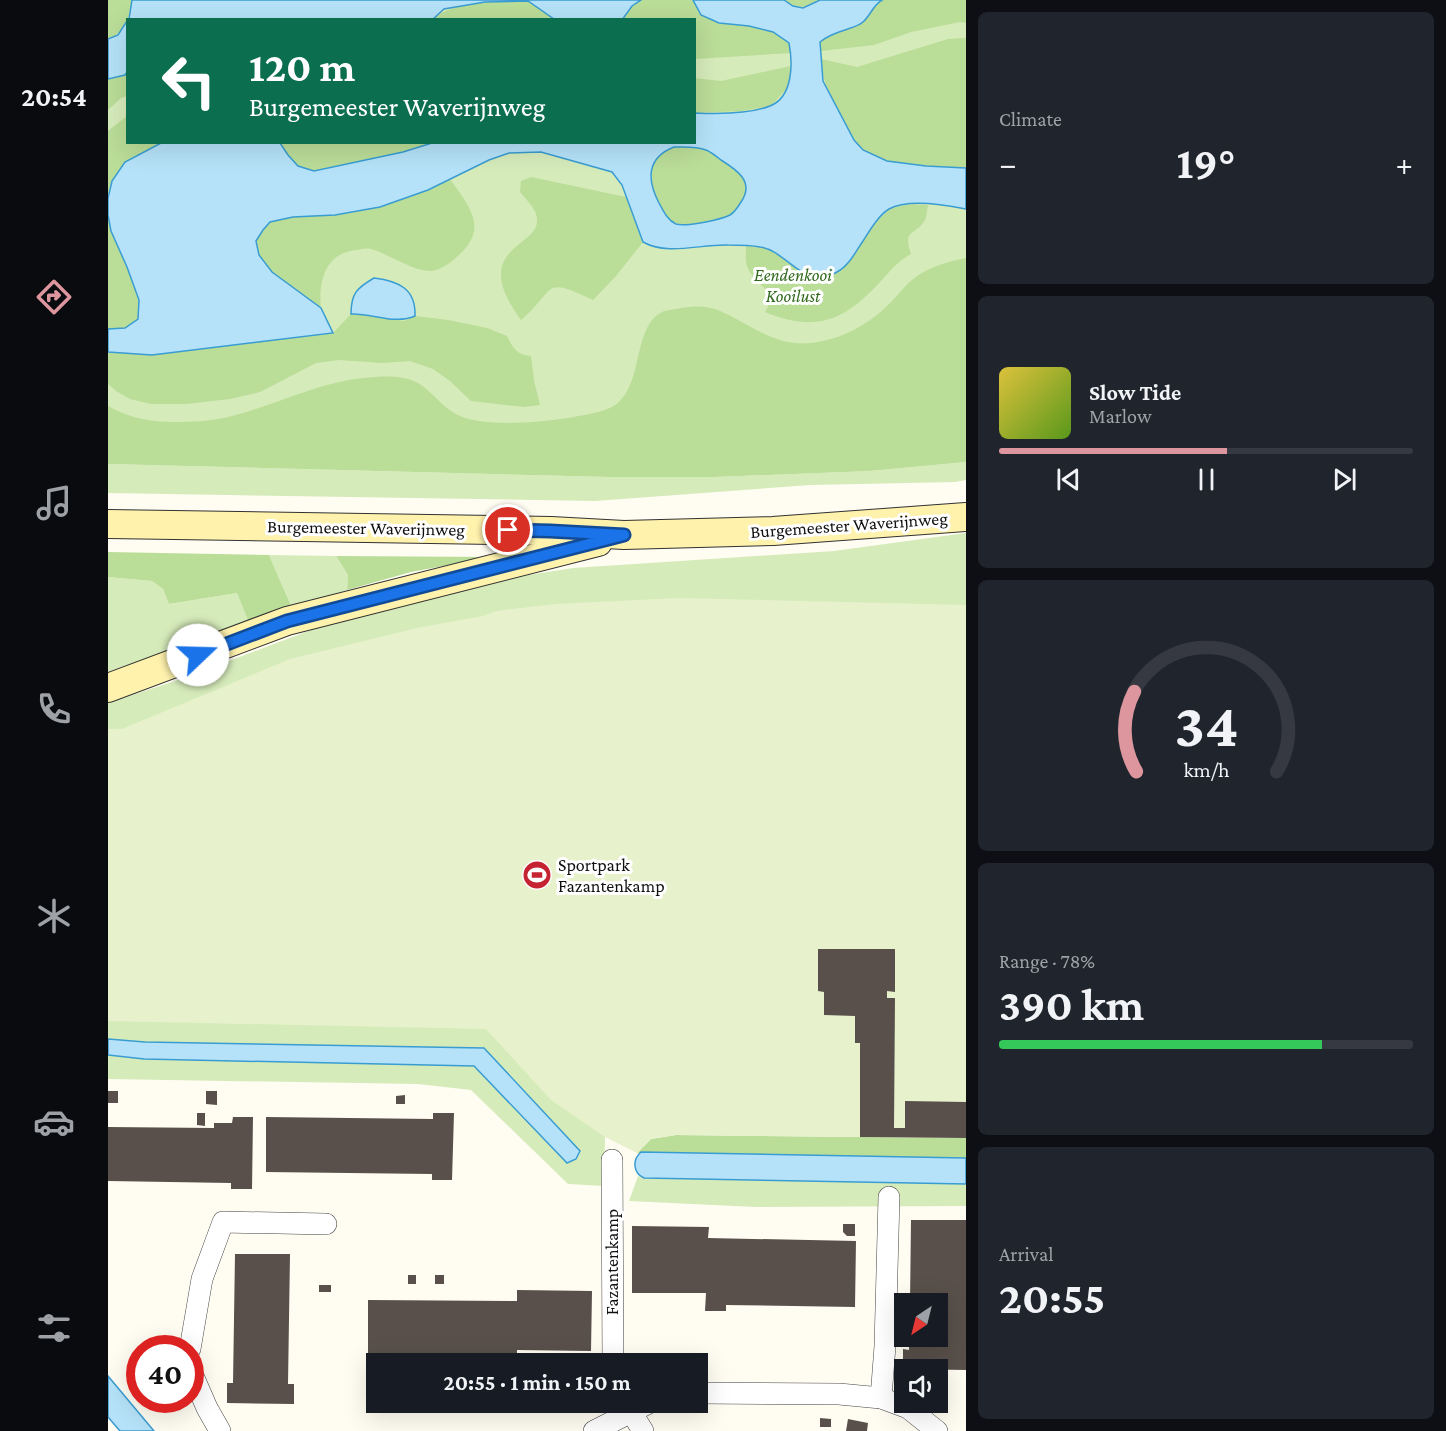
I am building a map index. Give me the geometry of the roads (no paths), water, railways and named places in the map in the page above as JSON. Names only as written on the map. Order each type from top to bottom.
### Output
[{"type":"street","name":"Burgemeester Waverijnweg","points":[[108,524],[550,531],[624,535],[773,531],[966,517]]},
{"type":"street","name":"Burgemeester Waverijnweg","points":[[108,688],[287,621],[624,535]]},
{"type":"street","name":"Fazantenkamp","points":[[612,1160],[613,1353]]},
{"type":"street","points":[[881,1398],[885,1346],[889,1197]]},
{"type":"street","points":[[192,1335],[202,1279],[224,1222],[326,1224]]},
{"type":"street","points":[[708,1394],[839,1394],[881,1398],[908,1408],[938,1431]]},
{"type":"street","points":[[204,1401],[220,1431]]},
{"type":"street","points":[[594,1431],[621,1413]]},
{"type":"street","points":[[631,1413],[642,1431]]},
{"type":"water","points":[[132,0],[641,0],[632,6],[623,18],[553,18],[528,1],[485,2],[444,9],[434,18],[129,18]]},
{"type":"water","points":[[693,0],[784,0],[793,6],[803,8],[820,0],[882,0],[859,25],[831,35],[820,42],[823,81],[854,140],[863,150],[887,161],[966,168],[966,209],[906,204],[889,209],[874,224],[845,266],[825,277],[815,277],[797,269],[770,250],[760,247],[717,245],[673,249],[643,242],[622,185],[612,172],[541,152],[509,153],[489,160],[428,190],[380,207],[335,215],[293,217],[270,222],[256,241],[259,255],[272,272],[321,308],[333,333],[152,355],[108,352],[108,329],[125,328],[138,319],[139,300],[111,231],[108,215],[108,198],[112,181],[125,162],[159,144],[281,144],[298,166],[314,171],[403,152],[429,144],[696,144],[696,113],[743,112],[762,109],[778,102],[790,79],[789,43],[773,32],[749,26],[719,23],[701,15]],"holes":[[[674,147],[694,147],[708,151],[738,172],[745,183],[745,195],[738,208],[725,217],[687,225],[676,224],[662,209],[655,194],[652,186],[652,170],[658,157]]]},
{"type":"water","points":[[126,23],[126,74],[108,79],[108,39],[118,35]]},
{"type":"water","points":[[374,278],[391,281],[404,288],[413,299],[415,316],[391,319],[351,314],[352,301],[356,292]]},
{"type":"water","points":[[108,1039],[145,1042],[484,1048],[580,1151],[576,1159],[567,1163],[474,1066],[144,1059],[108,1055]]},
{"type":"water","points":[[641,1152],[966,1158],[966,1184],[644,1178],[640,1176],[635,1166],[636,1159]]},
{"type":"water","points":[[108,1376],[126,1398],[126,1413],[139,1413],[154,1431],[120,1431],[108,1417]]},
{"type":"place","name":"Sportpark Fazantenkamp","points":[[537,875]]},
{"type":"park label","name":"Eendenkooi Kooilust","points":[[793,285]]}]
